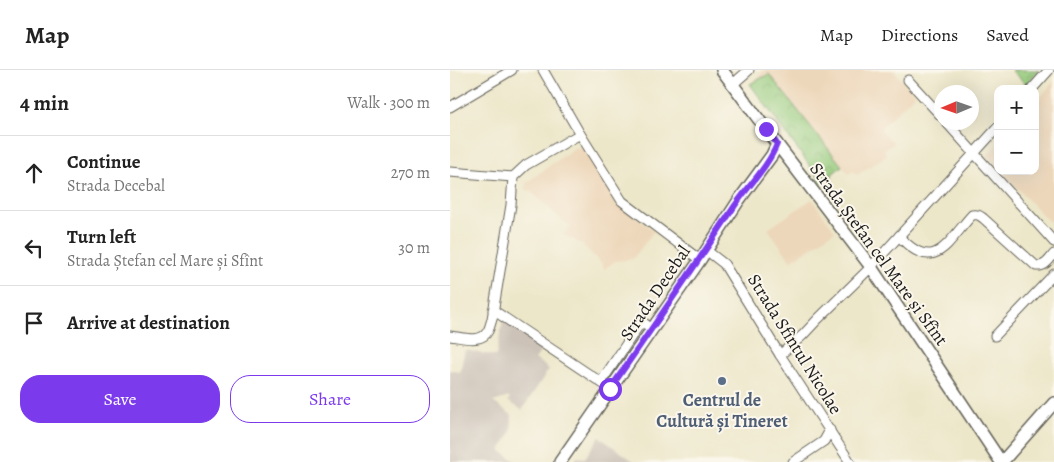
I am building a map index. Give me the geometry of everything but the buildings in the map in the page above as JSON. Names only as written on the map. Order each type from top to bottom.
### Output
[{"type":"main road","name":"Strada Ștefan cel Mare și Sfînt","points":[[722,70],[871,267],[1002,462]]},
{"type":"main road","name":"Strada Decebal","points":[[560,462],[606,386],[652,329],[739,200],[772,155],[777,144]]},
{"type":"main road","points":[[1002,462],[1054,404]]},
{"type":"street","points":[[450,108],[512,70]]},
{"type":"street","name":"Strada Sfîntul Nicolae","points":[[543,70],[622,201],[703,254],[724,264],[780,355],[850,462]]},
{"type":"street","points":[[733,84],[749,70]]},
{"type":"street","points":[[1036,85],[1049,70]]},
{"type":"street","points":[[908,80],[934,108]]},
{"type":"street","points":[[953,130],[1054,242]]},
{"type":"street","points":[[780,355],[803,335],[871,267],[995,130]]},
{"type":"street","points":[[450,336],[475,339],[484,336],[489,330],[511,205],[513,177],[526,165],[580,134]]},
{"type":"street","points":[[450,172],[513,177]]},
{"type":"street","points":[[899,236],[906,245],[922,254],[939,252],[972,215],[979,215],[1036,266],[1043,266],[1054,254]]},
{"type":"street","points":[[995,336],[1054,274]]},
{"type":"street","points":[[494,310],[606,386]]},
{"type":"street","points":[[793,462],[824,441],[830,430]]},
{"type":"shaded area","points":[[764,70],[893,70],[915,94],[880,129],[894,143],[884,150],[887,155],[857,175],[853,171],[849,174],[842,166],[823,184],[750,84]]},
{"type":"shaded area","points":[[1054,81],[1054,217],[1049,222],[1005,175],[1039,175],[1039,99]]},
{"type":"shaded area","points":[[576,147],[585,150],[615,200],[654,231],[632,260],[630,258],[615,261],[604,269],[602,264],[582,244],[563,235],[570,227],[529,190],[525,190],[526,183]]},
{"type":"shaded area","points":[[994,148],[994,164],[987,156]]},
{"type":"shaded area","points":[[812,199],[835,231],[791,261],[768,229]]},
{"type":"shaded area","points":[[503,320],[544,347],[535,359],[549,369],[522,410],[508,401],[509,397],[493,402],[512,415],[511,432],[500,450],[516,462],[450,462],[450,370],[460,372],[465,350],[496,356]]},
{"type":"shaded area","points":[[599,437],[635,462],[574,462],[577,457],[585,458]]},
{"type":"green space","points":[[1011,70],[1039,70],[1026,84]]},
{"type":"green space","points":[[769,74],[842,166],[823,184],[750,84]]},
{"type":"place","name":"Centrul de Cultură și Tineret","points":[[722,381]]},
{"type":"route","points":[[610,389],[700,260],[739,200],[772,155],[777,144],[766,129]]}]
